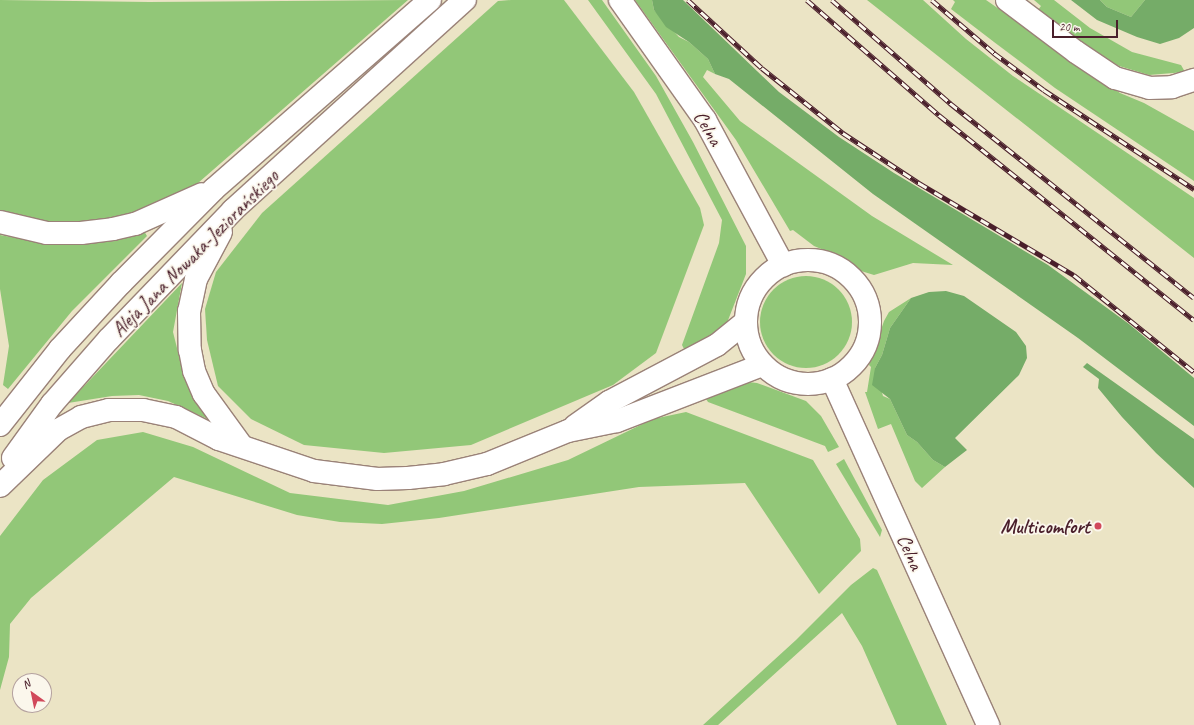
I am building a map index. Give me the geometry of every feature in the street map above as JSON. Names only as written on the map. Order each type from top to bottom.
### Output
[{"type":"main road","name":"Aleja Jana Nowaka-Jeziorańskiego","points":[[0,425],[60,349],[120,283],[214,189],[430,0]]},
{"type":"main road","name":"Aleja Jana Nowaka-Jeziorańskiego","points":[[0,477],[52,404],[109,339],[233,210],[464,0]]},
{"type":"main road","name":"Celna","points":[[620,0],[705,120],[783,264]]},
{"type":"main road","points":[[1006,0],[1076,52],[1115,78],[1149,88],[1159,88],[1194,80]]},
{"type":"main road","points":[[0,222],[48,233],[81,233],[113,229],[135,224],[214,189]]},
{"type":"main road","points":[[233,210],[196,279],[188,311],[190,350],[194,371],[217,414],[241,445]]},
{"type":"main road","points":[[814,260],[829,263],[847,273],[864,294],[870,312],[867,340],[860,355],[850,367],[832,379],[806,384],[790,382],[762,365],[749,345],[745,322],[751,294],[759,282],[783,264],[814,260]]},
{"type":"main road","points":[[568,431],[609,402],[717,345],[745,322]]},
{"type":"main road","points":[[0,486],[58,430],[81,417],[109,410],[143,410],[176,417],[219,439],[241,445],[278,461],[314,471],[377,479],[408,478],[444,474],[487,464],[568,431],[618,421],[762,365]]},
{"type":"main road","name":"Celna","points":[[832,379],[988,725]]},
{"type":"green space","points":[[0,0],[149,2],[408,0],[198,183],[152,210],[109,222],[58,227],[0,211]]},
{"type":"green space","points":[[564,0],[634,92],[700,208],[704,225],[656,353],[613,385],[471,445],[384,453],[304,445],[251,419],[218,386],[207,340],[205,309],[216,272],[262,213],[498,1]]},
{"type":"green space","points":[[588,0],[602,0],[656,76],[693,142],[746,246],[746,274],[725,328],[686,353],[682,345],[719,243],[722,220],[656,94]]},
{"type":"green space","points":[[635,0],[652,0],[654,10],[679,37],[689,42],[708,59],[715,74],[707,70],[703,77],[740,121],[872,216],[953,265],[913,263],[874,275],[861,271],[848,260],[814,246],[793,230],[790,231],[736,140]]},
{"type":"green space","points":[[652,0],[683,0],[779,92],[839,137],[894,173],[1048,265],[1129,324],[1194,378],[1194,426],[1078,338],[873,194],[729,79],[715,74],[708,59],[689,42],[666,27],[654,10]]},
{"type":"green space","points":[[867,0],[923,0],[966,39],[1013,76],[1194,198],[1194,258]]},
{"type":"green space","points":[[953,0],[986,0],[1120,93],[1144,103],[1194,131],[1194,181],[1055,88],[951,9],[955,2]]},
{"type":"green space","points":[[1034,0],[1054,0],[1090,28],[1132,52],[1181,65],[1185,72],[1149,75],[1119,66],[1092,50],[1038,10],[1041,6]]},
{"type":"green space","points":[[1071,0],[1100,0],[1107,7],[1131,17],[1145,0],[1194,0],[1194,28],[1179,38],[1160,44],[1137,37],[1097,20]]},
{"type":"green space","points":[[1100,0],[1145,0],[1131,17],[1107,7]]},
{"type":"green space","points":[[144,231],[147,236],[72,311],[8,389],[3,385],[9,346],[0,289],[0,235],[55,245],[115,241]]},
{"type":"green space","points":[[806,276],[824,280],[838,290],[848,304],[852,322],[848,340],[838,354],[824,364],[806,368],[788,364],[774,354],[764,340],[760,322],[764,304],[774,290],[788,280]]},
{"type":"green space","points":[[182,283],[173,332],[182,368],[212,421],[168,401],[139,395],[112,396],[68,403]]},
{"type":"green space","points":[[946,291],[964,296],[1016,332],[1026,346],[1027,358],[1019,375],[955,438],[967,450],[945,467],[933,460],[917,442],[907,435],[890,399],[872,385],[875,368],[882,355],[890,328],[911,298],[929,292]]},
{"type":"green space","points":[[911,298],[890,328],[882,355],[875,368],[883,396],[890,399],[907,435],[917,442],[933,460],[945,467],[922,488],[915,481],[891,424],[878,429],[865,392],[867,392],[871,367],[869,365],[884,321],[889,312]]},
{"type":"green space","points":[[1087,363],[1194,439],[1194,488],[1156,453],[1122,417],[1098,388],[1099,379],[1083,367]]},
{"type":"green space","points":[[739,381],[757,383],[806,401],[821,416],[839,447],[828,452],[825,446],[708,402],[703,394]]},
{"type":"green space","points":[[686,412],[813,460],[860,539],[861,551],[819,594],[745,483],[639,487],[439,518],[382,524],[340,522],[297,515],[174,477],[31,598],[10,624],[9,657],[0,690],[0,536],[43,480],[97,440],[143,432],[193,447],[290,493],[388,505],[464,491],[568,460],[653,419]]},
{"type":"green space","points":[[844,459],[882,530],[880,537],[836,464]]},
{"type":"green space","points":[[873,568],[877,570],[947,725],[897,725],[862,646],[842,613],[718,725],[703,725],[796,640],[851,585]]},
{"type":"railway","points":[[688,0],[762,68],[843,133],[919,183],[1074,275],[1194,372]]},
{"type":"railway","points":[[807,0],[939,115],[1194,320]]},
{"type":"railway","points":[[832,0],[950,103],[1194,298]]},
{"type":"railway","points":[[932,0],[994,53],[1044,90],[1194,189]]},
{"type":"place","name":"Multicomfort","points":[[1098,526]]}]
